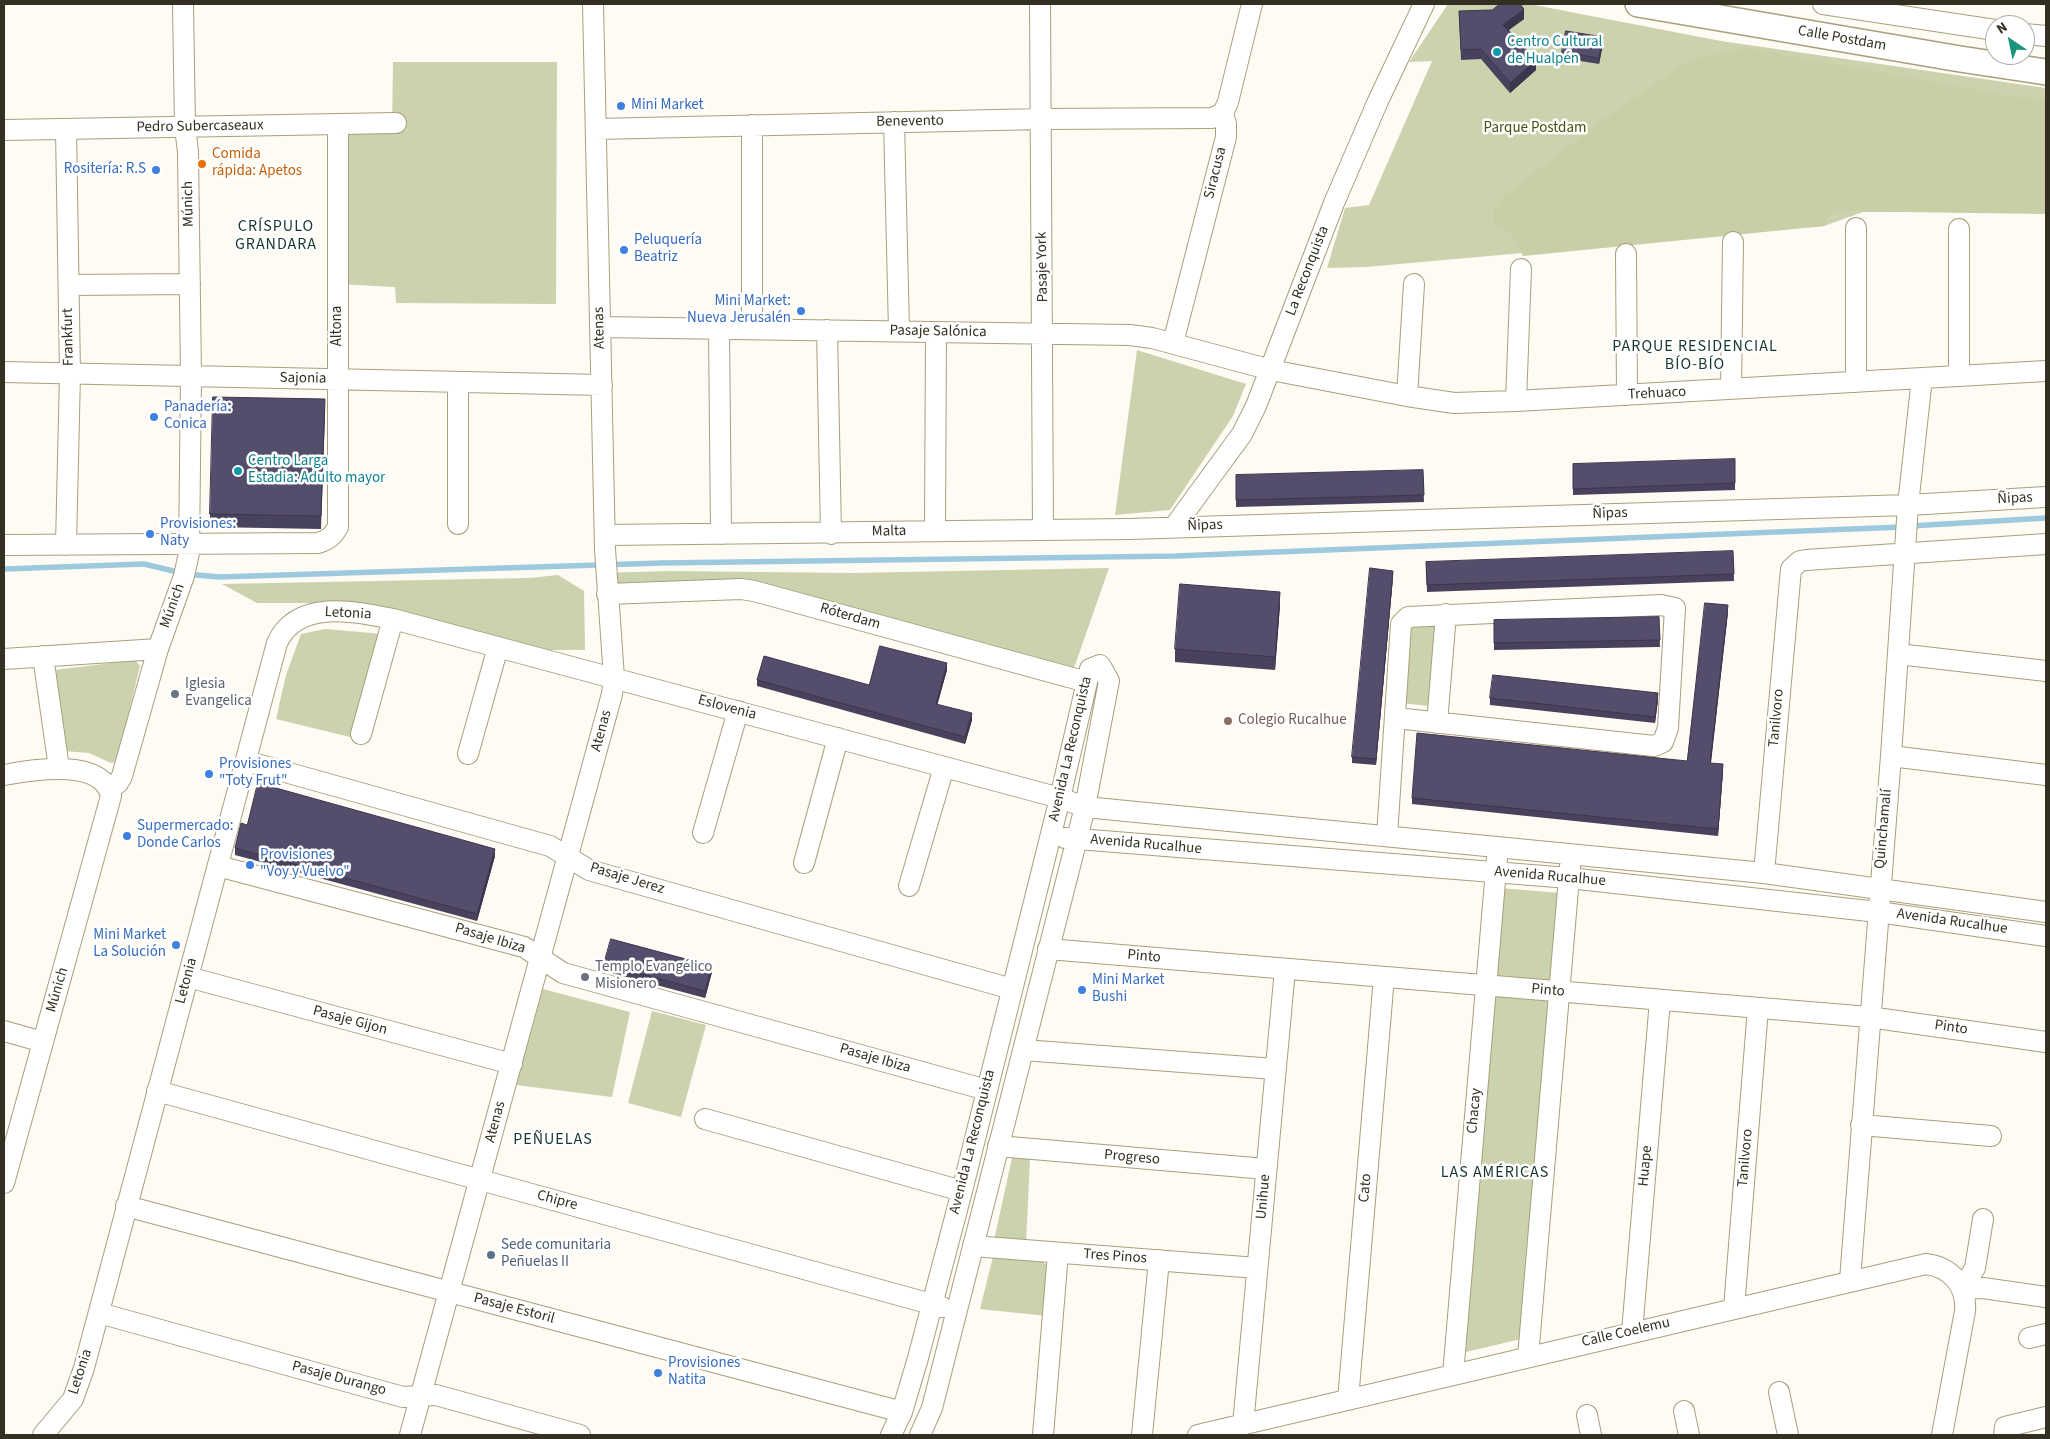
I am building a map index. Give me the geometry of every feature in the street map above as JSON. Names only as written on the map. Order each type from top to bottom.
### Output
[{"type":"main road","name":"Calle Postdam","points":[[1638,4],[1878,46],[2046,72]]},
{"type":"street","name":"Múnich","points":[[4,1183],[110,803],[110,789],[118,784],[122,776],[158,649],[184,576],[189,548],[190,284],[183,4]]},
{"type":"street","name":"Atenas","points":[[410,1435],[612,694],[614,678],[605,542],[593,4]]},
{"type":"street","name":"Pasaje York","points":[[1040,4],[1043,529]]},
{"type":"street","name":"Siracusa","points":[[1173,343],[1226,137],[1226,124],[1223,113],[1228,102],[1252,4]]},
{"type":"street","name":"La Reconquista","points":[[1174,527],[1242,434],[1256,406],[1334,203],[1378,100],[1424,4]]},
{"type":"street","name":"Calle Postdam","points":[[1823,4],[1985,28]]},
{"type":"street","name":"Benevento","points":[[596,129],[1041,119],[1212,118],[1223,113]]},
{"type":"street","points":[[894,122],[898,331]]},
{"type":"street","name":"Pedro Subercaseaux","points":[[4,130],[396,123]]},
{"type":"street","name":"Altona","points":[[189,548],[318,543],[331,538],[338,527],[338,124]]},
{"type":"street","points":[[752,125],[752,329]]},
{"type":"street","name":"Frankfurt","points":[[66,129],[70,374],[66,545]]},
{"type":"street","points":[[1856,228],[1856,382]]},
{"type":"street","points":[[1959,229],[1960,376]]},
{"type":"street","points":[[1731,389],[1733,242]]},
{"type":"street","points":[[1626,254],[1627,395]]},
{"type":"street","points":[[1516,401],[1521,269]]},
{"type":"street","points":[[69,285],[190,284]]},
{"type":"street","points":[[1407,396],[1414,284]]},
{"type":"street","name":"Pasaje Salónica","points":[[600,326],[1130,335],[1173,343],[1271,370]]},
{"type":"street","points":[[719,328],[721,534]]},
{"type":"street","points":[[827,330],[831,534]]},
{"type":"street","points":[[935,531],[936,332]]},
{"type":"street","name":"Trehuaco","points":[[1271,370],[1454,403],[2046,371]]},
{"type":"street","name":"Sajonia","points":[[4,372],[602,386]]},
{"type":"street","name":"Quinchamalí","points":[[1850,1280],[1860,1125],[1891,756],[1905,546],[1922,378]]},
{"type":"street","points":[[458,382],[458,524]]},
{"type":"street","name":"Ñipas","points":[[1174,527],[1908,509],[2046,497]]},
{"type":"street","name":"Malta","points":[[605,542],[721,534],[831,534],[1174,527]]},
{"type":"street","points":[[1905,546],[2046,544]]},
{"type":"street","points":[[4,545],[189,548]]},
{"type":"street","name":"Tanilvoro","points":[[1764,872],[1789,574],[1795,564],[1806,560],[1905,546]]},
{"type":"street","name":"Róterdam","points":[[607,586],[754,591],[1087,682]]},
{"type":"street","points":[[1387,836],[1401,624],[1408,617],[1661,605],[1675,608],[1669,719],[1663,742],[1654,746],[1396,718]]},
{"type":"street","name":"Letonia","points":[[43,1435],[72,1399],[99,1313],[277,643],[292,622],[312,613],[337,611],[393,619]]},
{"type":"street","points":[[1437,723],[1446,614]]},
{"type":"street","points":[[361,734],[393,619]]},
{"type":"street","name":"Eslovenia","points":[[393,619],[1060,798]]},
{"type":"street","points":[[468,754],[498,647]]},
{"type":"street","points":[[4,659],[158,649]]},
{"type":"street","points":[[1898,654],[2046,671]]},
{"type":"street","points":[[43,656],[59,768]]},
{"type":"street","name":"Avenida La Reconquista","points":[[891,1435],[902,1412],[962,1191],[1051,836],[1090,669],[1100,665],[1109,681],[1085,807],[925,1430]]},
{"type":"street","points":[[703,833],[738,711]]},
{"type":"street","points":[[804,863],[838,738]]},
{"type":"street","points":[[1891,756],[2046,775]]},
{"type":"street","name":"Pasaje Jerez","points":[[246,762],[550,846],[590,870],[1012,989]]},
{"type":"street","points":[[909,886],[944,767]]},
{"type":"street","points":[[5,780],[59,768],[95,776],[110,789]]},
{"type":"street","name":"Avenida Rucalhue","points":[[1060,798],[1085,807],[1764,872],[2046,912]]},
{"type":"street","name":"Avenida Rucalhue","points":[[1051,836],[1569,878],[1878,912],[2046,936]]},
{"type":"street","name":"Chacay","points":[[1453,1375],[1498,847]]},
{"type":"street","points":[[1528,1357],[1571,854]]},
{"type":"street","name":"Pasaje Ibiza","points":[[218,866],[524,947],[563,972],[987,1090]]},
{"type":"street","name":"Pinto","points":[[1048,949],[1869,1017],[2046,1042]]},
{"type":"street","name":"Unihue","points":[[1243,1424],[1285,969]]},
{"type":"street","name":"Pasaje Gijon","points":[[188,977],[512,1064]]},
{"type":"street","name":"Cato","points":[[1348,1400],[1384,977]]},
{"type":"street","name":"Huape","points":[[1632,1332],[1660,1000]]},
{"type":"street","name":"Tanilvoro","points":[[1734,1308],[1758,1008]]},
{"type":"street","points":[[4,1031],[43,1042]]},
{"type":"street","points":[[1023,1050],[1275,1069]]},
{"type":"street","name":"Chipre","points":[[157,1091],[956,1311]]},
{"type":"street","points":[[705,1119],[962,1191]]},
{"type":"street","points":[[1860,1125],[1991,1136]]},
{"type":"street","name":"Progreso","points":[[998,1146],[1266,1169]]},
{"type":"street","name":"Pasaje Estoril","points":[[126,1206],[902,1412]]},
{"type":"street","points":[[1942,1435],[1965,1311],[1962,1289],[1975,1268],[1982,1219]]},
{"type":"street","name":"Tres Pinos","points":[[973,1246],[1257,1268]]},
{"type":"street","points":[[1043,1435],[1058,1253]]},
{"type":"street","points":[[1142,1435],[1159,1260]]},
{"type":"street","name":"Calle Coelemu","points":[[1198,1435],[1850,1280],[1926,1264],[1934,1265],[1951,1274],[1962,1289]]},
{"type":"street","points":[[1962,1289],[1983,1288],[2046,1297]]},
{"type":"street","name":"Pasaje Durango","points":[[99,1313],[402,1397],[436,1395],[580,1435]]},
{"type":"street","points":[[1779,1392],[1788,1435]]},
{"type":"street","points":[[1684,1411],[1689,1435]]},
{"type":"street","points":[[1587,1415],[1591,1435]]},
{"type":"street","points":[[2004,1435],[2005,1427],[2046,1417]]},
{"type":"green space","name":"Parque Postdam","points":[[1448,4],[1529,4],[1721,41],[2046,88],[2046,212],[1863,212],[1824,226],[1366,267],[1327,268],[1345,208],[1369,205],[1432,61],[1409,62]]},
{"type":"green space","points":[[1748,48],[2015,97],[2046,99],[2046,214],[1832,211],[1824,226],[1523,256],[1511,233],[1494,225],[1493,213],[1503,197],[1604,119],[1691,60]]},
{"type":"green space","points":[[393,62],[557,62],[556,304],[396,303],[395,287],[337,284],[332,135],[392,129]]},
{"type":"green space","points":[[1137,350],[1246,384],[1233,416],[1170,510],[1115,515]]},
{"type":"green space","points":[[1109,568],[1067,688],[743,599],[616,589],[598,573],[670,571],[852,573]]},
{"type":"green space","points":[[558,575],[584,591],[585,650],[534,650],[353,603],[257,603],[222,584],[529,578]]},
{"type":"green space","points":[[1416,623],[1438,623],[1430,706],[1400,703],[1406,630]]},
{"type":"green space","points":[[325,629],[383,634],[354,738],[276,719],[286,675],[301,634]]},
{"type":"green space","points":[[135,660],[140,666],[117,762],[111,763],[89,753],[64,751],[55,670]]},
{"type":"green space","points":[[1500,888],[1561,893],[1556,978],[1548,983],[1501,978],[1493,974]]},
{"type":"green space","points":[[543,989],[630,1012],[612,1097],[516,1085]]},
{"type":"green space","points":[[1499,992],[1544,995],[1550,1004],[1525,1338],[1462,1353],[1491,1001]]},
{"type":"green space","points":[[652,1011],[706,1025],[681,1117],[628,1103]]},
{"type":"green space","points":[[1012,1158],[1030,1159],[1026,1244],[994,1240]]},
{"type":"green space","points":[[993,1257],[1043,1262],[1050,1268],[1047,1316],[980,1309]]},
{"type":"building","points":[[1500,4],[1520,4],[1524,9],[1503,25],[1536,60],[1510,83],[1481,49],[1461,50],[1459,11],[1492,10]]},
{"type":"building","points":[[1566,31],[1603,37],[1599,58],[1562,52]]},
{"type":"building","name":"Centro Larga Estadia: Adulto mayor","points":[[213,397],[325,399],[321,516],[210,514]]},
{"type":"building","points":[[1735,459],[1735,483],[1573,489],[1573,464]]},
{"type":"building","points":[[1423,470],[1424,495],[1236,500],[1236,475]]},
{"type":"building","points":[[1733,551],[1734,574],[1427,585],[1426,562]]},
{"type":"building","points":[[1370,568],[1393,571],[1376,759],[1352,757]]},
{"type":"building","points":[[1180,584],[1280,592],[1275,657],[1175,649]]},
{"type":"building","points":[[1705,603],[1728,605],[1710,763],[1723,764],[1718,829],[1412,798],[1417,733],[1687,761]]},
{"type":"building","points":[[1659,617],[1660,640],[1494,643],[1494,620]]},
{"type":"building","points":[[880,646],[947,663],[936,704],[972,713],[965,737],[757,680],[764,656],[869,685]]},
{"type":"building","points":[[1493,675],[1658,693],[1655,717],[1490,698]]},
{"type":"building","points":[[258,783],[495,849],[477,914],[235,848],[241,823],[247,825]]},
{"type":"building","points":[[611,939],[712,966],[705,991],[604,964]]},
{"type":"waterway","points":[[1911,526],[2046,518]]},
{"type":"waterway","points":[[4,569],[144,564],[186,574],[219,577],[662,563],[1176,556],[1902,527]]},
{"type":"place","name":"Centro Cultural de Hualpén","points":[[1497,52]]},
{"type":"place","name":"Mini Market","points":[[621,106]]},
{"type":"place","name":"Comida rápida: Apetos","points":[[202,164]]},
{"type":"place","name":"Rositería: R.S","points":[[156,170]]},
{"type":"place","name":"Peluquería Beatriz","points":[[624,250]]},
{"type":"place","name":"Mini Market: Nueva Jerusalén","points":[[801,311]]},
{"type":"place","name":"Panadería: Conica","points":[[154,417]]},
{"type":"place","name":"Centro Larga Estadia: Adulto mayor","points":[[238,471]]},
{"type":"place","name":"Provisiones: Naty","points":[[150,534]]},
{"type":"place","name":"Iglesia Evangelica","points":[[175,694]]},
{"type":"place","name":"Colegio Rucalhue","points":[[1228,721]]},
{"type":"place","name":"Provisiones \"Toty Frut\"","points":[[209,774]]},
{"type":"place","name":"Supermercado: Donde Carlos","points":[[127,836]]},
{"type":"place","name":"Provisiones \"Voy y Vuelvo\"","points":[[250,865]]},
{"type":"place","name":"Mini Market La Solución","points":[[176,945]]},
{"type":"place","name":"Templo Evangélico Misionero","points":[[585,977]]},
{"type":"place","name":"Mini Market Bushi","points":[[1082,990]]},
{"type":"place","name":"Sede comunitaria Peñuelas II","points":[[491,1255]]},
{"type":"place","name":"Provisiones Natita","points":[[658,1373]]},
{"type":"district","name":"CRÍSPULO GRANDARA","points":[[276,236]]},
{"type":"district","name":"PARQUE RESIDENCIAL BÍO-BÍO","points":[[1695,356]]},
{"type":"district","name":"PEÑUELAS","points":[[553,1140]]},
{"type":"district","name":"LAS AMÉRICAS","points":[[1495,1173]]}]
